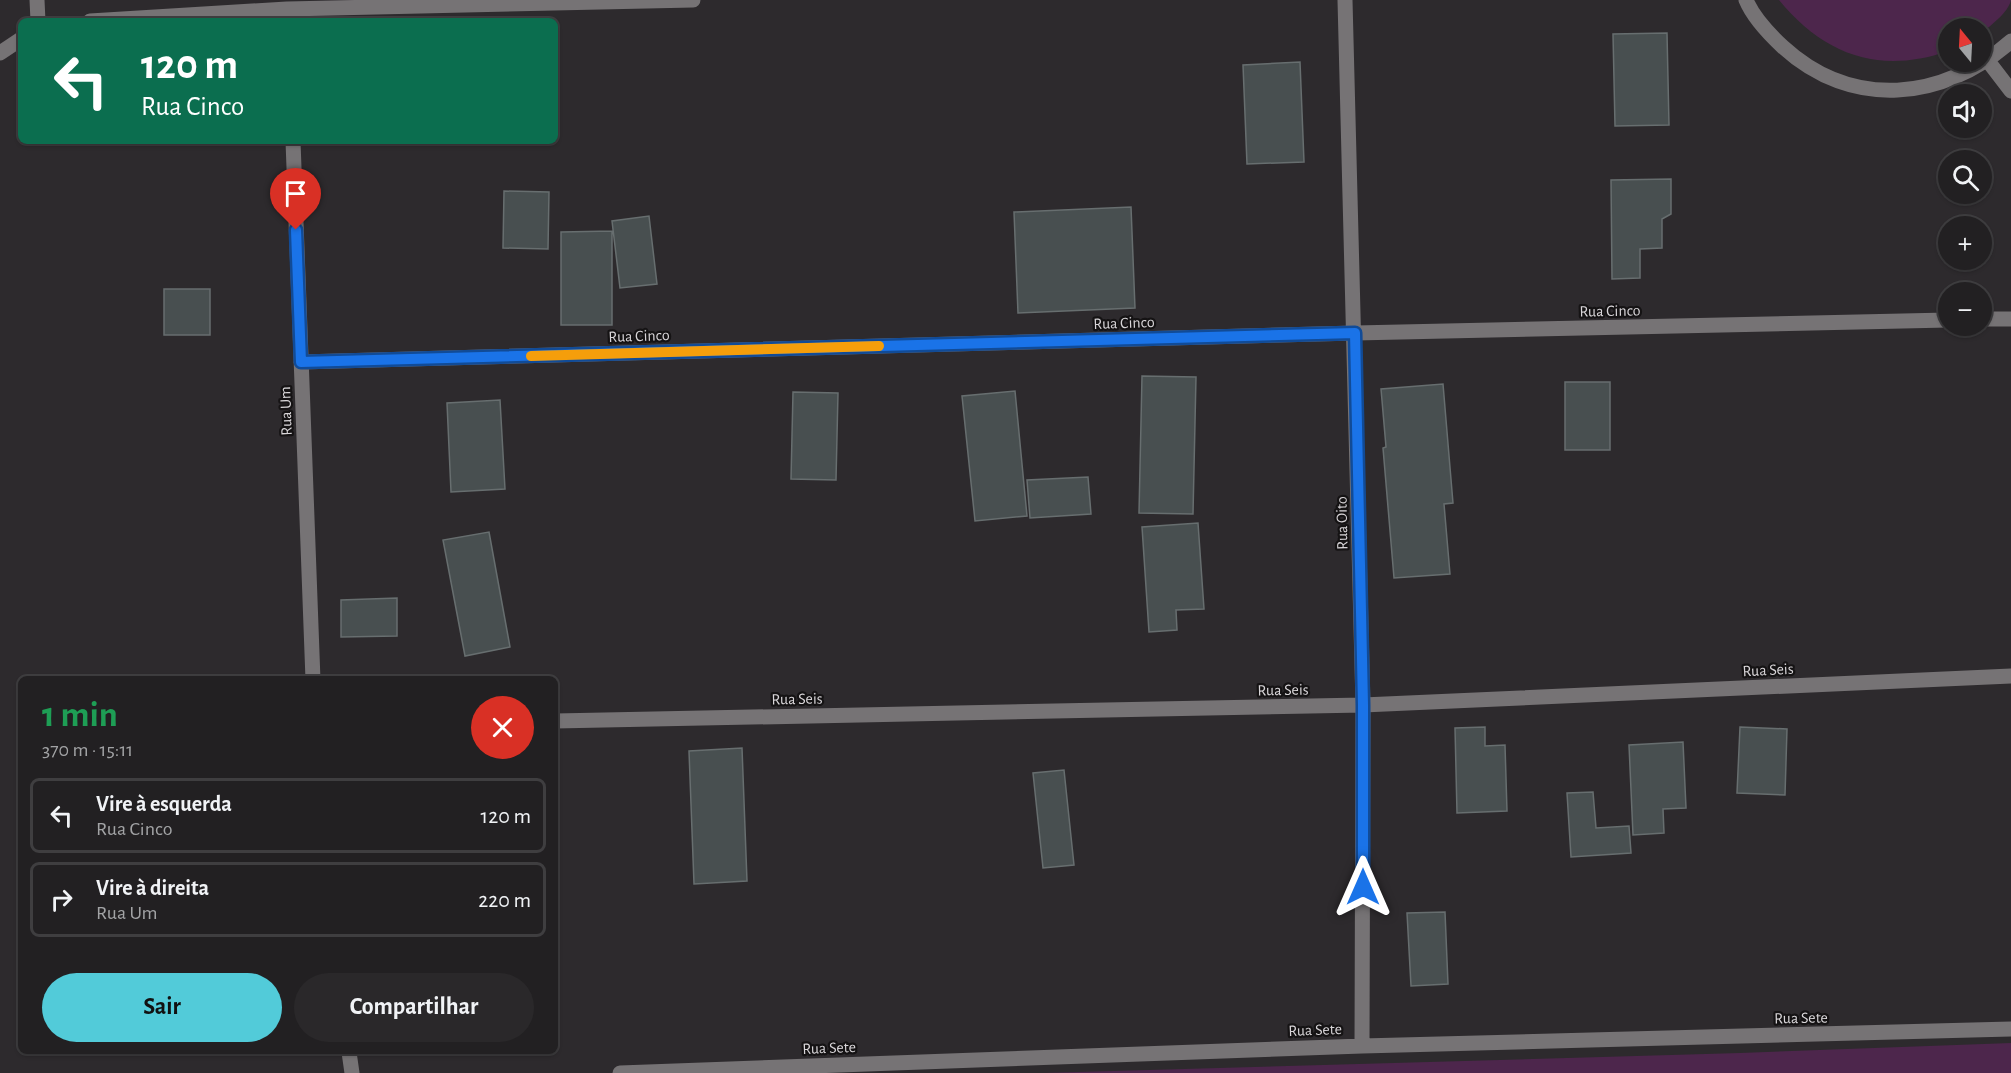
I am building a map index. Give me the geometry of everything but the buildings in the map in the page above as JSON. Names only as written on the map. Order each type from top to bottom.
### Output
[{"type":"street","points":[[37,0],[38,18]]},
{"type":"street","points":[[144,18],[287,10],[693,0]]},
{"type":"street","name":"Rua Oito","points":[[1345,0],[1363,705],[1362,1046]]},
{"type":"street","points":[[1746,0],[1774,39],[1795,58],[1820,73],[1846,83],[1875,89],[1895,90],[1935,85],[1968,72]]},
{"type":"street","points":[[0,53],[18,41]]},
{"type":"street","points":[[1992,58],[2011,41]]},
{"type":"street","points":[[1992,66],[2011,91]]},
{"type":"street","name":"Rua Um","points":[[292,144],[313,676]]},
{"type":"street","points":[[1992,319],[2011,319]]},
{"type":"street","name":"Rua Cinco","points":[[301,362],[1355,333],[1938,320]]},
{"type":"street","name":"Rua Seis","points":[[558,721],[1363,705],[2011,676]]},
{"type":"street","name":"Rua Sete","points":[[620,1073],[1362,1046],[2011,1029]]},
{"type":"street","points":[[349,1054],[352,1073]]},
{"type":"shaded area","points":[[1779,0],[2011,0],[2003,14],[1992,25],[1992,18],[1938,18],[1938,54],[1899,61],[1877,60],[1834,47],[1796,19]]},
{"type":"shaded area","points":[[2011,1043],[2011,1073],[1043,1073],[1740,1053]]},
{"type":"slow traffic","points":[[531,356],[879,346]]},
{"type":"route","points":[[296,230],[301,362],[1355,333],[1363,705],[1363,887]]}]
